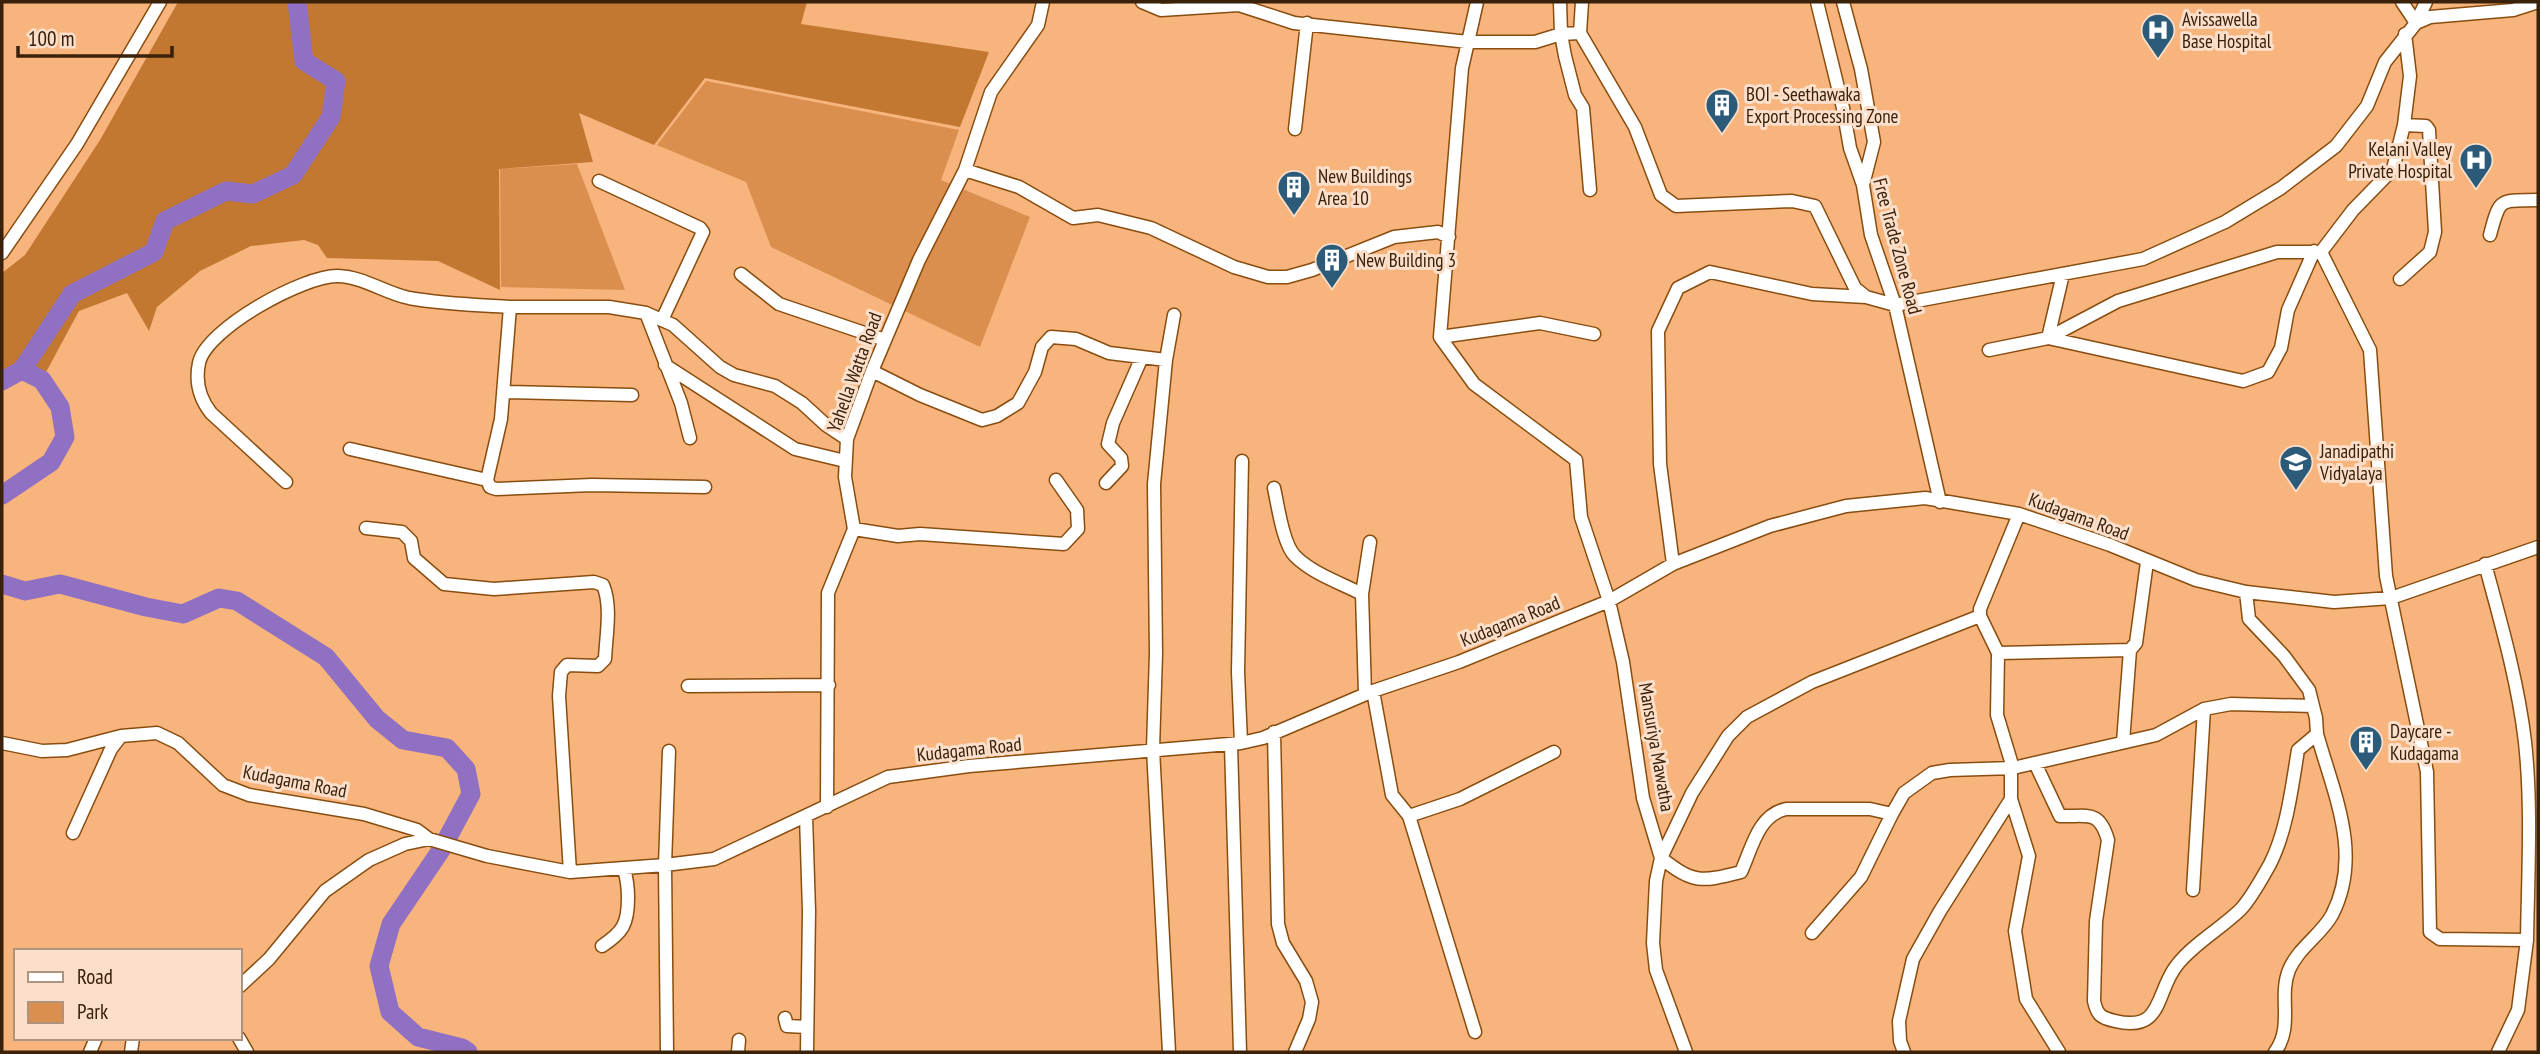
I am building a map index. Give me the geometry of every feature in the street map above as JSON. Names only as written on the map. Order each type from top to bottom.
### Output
[{"type":"street","points":[[2,253],[77,145],[160,2]]},
{"type":"street","name":"Yahella Watta Road","points":[[854,529],[845,477],[847,439],[872,371],[919,260],[965,170],[991,92],[1038,25],[1043,2]]},
{"type":"street","points":[[1142,2],[1161,9],[1239,5],[1294,23],[1468,42],[1535,42],[1561,34],[1580,33]]},
{"type":"street","points":[[1478,2],[1462,68],[1440,337],[1540,323],[1594,334]]},
{"type":"street","points":[[1560,2],[1561,34],[1571,80],[1583,108],[1590,190]]},
{"type":"street","points":[[1582,2],[1580,33],[1634,127],[1661,195],[1676,206],[1792,201],[1815,206],[1854,288],[1866,297]]},
{"type":"street","name":"Free Trade Zone Road","points":[[1817,2],[1850,148],[1863,184],[1871,235],[1895,305],[1940,502]]},
{"type":"street","points":[[1843,2],[1861,69],[1874,142],[1863,184]]},
{"type":"street","points":[[2402,2],[2416,23]]},
{"type":"street","points":[[1673,564],[1660,464],[1658,331],[1678,288],[1710,272],[1812,294],[1866,297],[1895,305],[2143,258],[2225,222],[2281,188],[2336,146],[2367,106],[2385,62],[2416,23],[2426,2]]},
{"type":"street","points":[[2416,23],[2430,17],[2513,10],[2538,2]]},
{"type":"street","points":[[1295,129],[1307,23]]},
{"type":"street","points":[[2048,338],[2243,381],[2267,372],[2281,348],[2288,310],[2318,251],[2393,169],[2404,125],[2410,76],[2405,34]]},
{"type":"street","points":[[2400,279],[2430,252],[2435,232],[2429,130],[2426,126],[2404,125]]},
{"type":"street","points":[[965,170],[1019,187],[1073,218],[1098,215],[1151,228],[1234,267],[1268,277],[1287,277],[1312,270],[1394,237],[1438,232],[1449,237]]},
{"type":"street","points":[[600,181],[700,228],[703,232],[662,320]]},
{"type":"street","points":[[2490,235],[2497,207],[2501,203],[2538,200]]},
{"type":"street","points":[[1989,350],[2048,338],[2118,301],[2277,252],[2318,251]]},
{"type":"street","points":[[2318,251],[2370,350],[2386,576],[2427,772],[2430,932],[2440,939],[2527,940]]},
{"type":"street","points":[[741,274],[779,304],[885,340]]},
{"type":"street","points":[[2048,338],[2063,274]]},
{"type":"street","points":[[286,482],[211,413],[201,400],[199,362],[229,324],[286,292],[320,278],[339,276],[365,281],[405,297],[439,302],[510,307],[609,307],[646,313],[673,325],[720,368],[734,375],[775,386],[802,403],[825,425],[847,439]]},
{"type":"street","points":[[510,307],[501,419],[487,480],[490,487],[705,486]]},
{"type":"street","points":[[646,313],[681,403],[690,438]]},
{"type":"street","points":[[1168,1052],[1153,749],[1156,653],[1154,484],[1166,360],[1174,315]]},
{"type":"street","points":[[872,371],[920,395],[982,420],[998,416],[1018,403],[1035,372],[1042,346],[1051,337],[1076,339],[1110,353],[1166,360]]},
{"type":"street","name":"Mansuriya Mawatha","points":[[1440,337],[1475,384],[1576,460],[1581,517],[1609,601],[1623,662],[1643,798],[1661,858]]},
{"type":"street","points":[[1106,483],[1122,466],[1121,458],[1108,444],[1142,357]]},
{"type":"street","points":[[665,365],[800,452],[845,461]]},
{"type":"street","points":[[504,392],[632,395]]},
{"type":"street","points":[[349,449],[487,480]]},
{"type":"street","points":[[1240,1052],[1236,744],[1242,461]]},
{"type":"street","points":[[827,807],[828,593],[854,529],[898,536],[920,534],[1063,544],[1078,529],[1077,510],[1056,480]]},
{"type":"street","points":[[1274,488],[1282,525],[1294,555],[1321,573],[1363,594]]},
{"type":"street","name":"Kudagama Road","points":[[2,743],[42,751],[67,750],[121,736],[157,733],[178,743],[223,785],[248,795],[364,814],[417,830],[429,839],[486,856],[570,872],[624,869],[714,859],[888,777],[969,766],[1236,744],[1263,738],[1369,693],[1459,662],[1609,601],[1673,564],[1770,526],[1846,506],[1925,498],[2019,514],[2110,545],[2196,580],[2246,592],[2334,602],[2391,597],[2538,547]]},
{"type":"street","points":[[2019,514],[1980,609],[1980,615],[1998,653],[1997,715],[2012,769],[2011,799],[2029,856],[2015,931],[2026,999],[2059,1052]]},
{"type":"street","points":[[366,528],[402,533],[411,541],[414,558],[444,584],[494,589],[594,582],[603,584],[607,607],[605,659],[598,666],[567,665],[561,672],[559,696],[570,872]]},
{"type":"street","points":[[1370,542],[1363,594],[1369,693],[1392,794],[1409,817],[1475,1032]]},
{"type":"street","points":[[2123,743],[2130,650],[2136,643],[2147,562]]},
{"type":"street","points":[[2485,564],[2509,653],[2525,742],[2528,844],[2527,940],[2518,1010],[2498,1052]]},
{"type":"street","points":[[2246,592],[2249,619],[2284,656],[2309,690],[2317,734],[2343,828],[2347,865],[2340,895],[2330,918],[2298,956],[2288,973],[2286,1026],[2275,1052]]},
{"type":"street","name":"Mansuriya Mawatha","points":[[1661,858],[1692,793],[1728,736],[1747,717],[1812,682],[1980,615]]},
{"type":"street","points":[[1998,653],[2130,650]]},
{"type":"street","points":[[688,686],[829,685]]},
{"type":"street","points":[[1812,933],[1861,877],[1904,793],[1932,773],[2012,769],[2156,735],[2204,709],[2231,704],[2313,706]]},
{"type":"street","points":[[2193,890],[2204,709]]},
{"type":"street","points":[[1274,732],[1278,924],[1283,943],[1306,981],[1312,1002],[1309,1019],[1295,1052]]},
{"type":"street","points":[[2035,763],[2060,816],[2093,817],[2100,820],[2104,827],[2108,840],[2096,920],[2094,1001],[2097,1012],[2103,1018],[2124,1023],[2140,1023],[2149,1019],[2160,1002],[2176,965],[2242,907],[2271,862],[2287,811],[2298,750],[2317,734]]},
{"type":"street","points":[[73,833],[111,749],[121,736]]},
{"type":"street","points":[[667,1052],[665,865],[669,751]]},
{"type":"street","points":[[1409,817],[1460,799],[1554,752]]},
{"type":"street","points":[[1904,1052],[1900,1041],[1899,1021],[1913,959],[2011,799]]},
{"type":"street","points":[[1686,1052],[1656,970],[1653,943],[1656,881],[1661,858],[1690,878],[1706,881],[1741,873],[1764,820],[1773,812],[1786,809],[1870,809],[1892,814]]},
{"type":"street","points":[[806,817],[809,911],[807,1052]]},
{"type":"street","points":[[242,984],[269,959],[325,891],[369,860],[405,844],[429,839]]},
{"type":"street","points":[[602,946],[616,936],[628,919],[628,879],[624,869]]},
{"type":"street","points":[[785,1018],[787,1026],[807,1027]]},
{"type":"green space","points":[[706,81],[959,130],[941,180],[1030,217],[980,347],[771,247],[746,182],[657,145]]},
{"type":"green space","points":[[577,164],[625,290],[501,287],[500,169]]},
{"type":"shaded area","points":[[178,2],[807,2],[801,24],[989,52],[960,127],[705,78],[654,145],[579,113],[593,162],[499,169],[500,290],[438,261],[327,258],[318,245],[304,240],[251,246],[200,271],[157,307],[149,331],[127,293],[79,311],[45,374],[22,364],[2,373],[2,273],[25,255],[100,140]]},
{"type":"waterway","points":[[22,370],[72,294],[154,252],[165,221],[226,191],[253,194],[293,175],[331,117],[336,81],[304,61],[297,2]]},
{"type":"waterway","points":[[2,381],[22,370],[42,380],[60,407],[65,437],[51,462],[2,495]]},
{"type":"waterway","points":[[2,584],[25,591],[60,584],[183,614],[219,598],[237,601],[326,657],[377,719],[403,740],[447,748],[466,769],[471,794],[441,850],[391,924],[379,966],[390,1012],[418,1037],[462,1048],[468,1052]]},
{"type":"place","name":"Avissawella Base Hospital","points":[[2158,60]]},
{"type":"place","name":"BOI - Seethawaka Export Processing Zone","points":[[1722,135]]},
{"type":"place","name":"Kelani Valley Private Hospital","points":[[2476,190]]},
{"type":"place","name":"New Buildings Area 10","points":[[1294,217]]},
{"type":"place","name":"New Building 3","points":[[1332,290]]},
{"type":"place","name":"Janadipathi Vidyalaya","points":[[2296,492]]},
{"type":"place","name":"Daycare - Kudagama","points":[[2366,772]]}]
